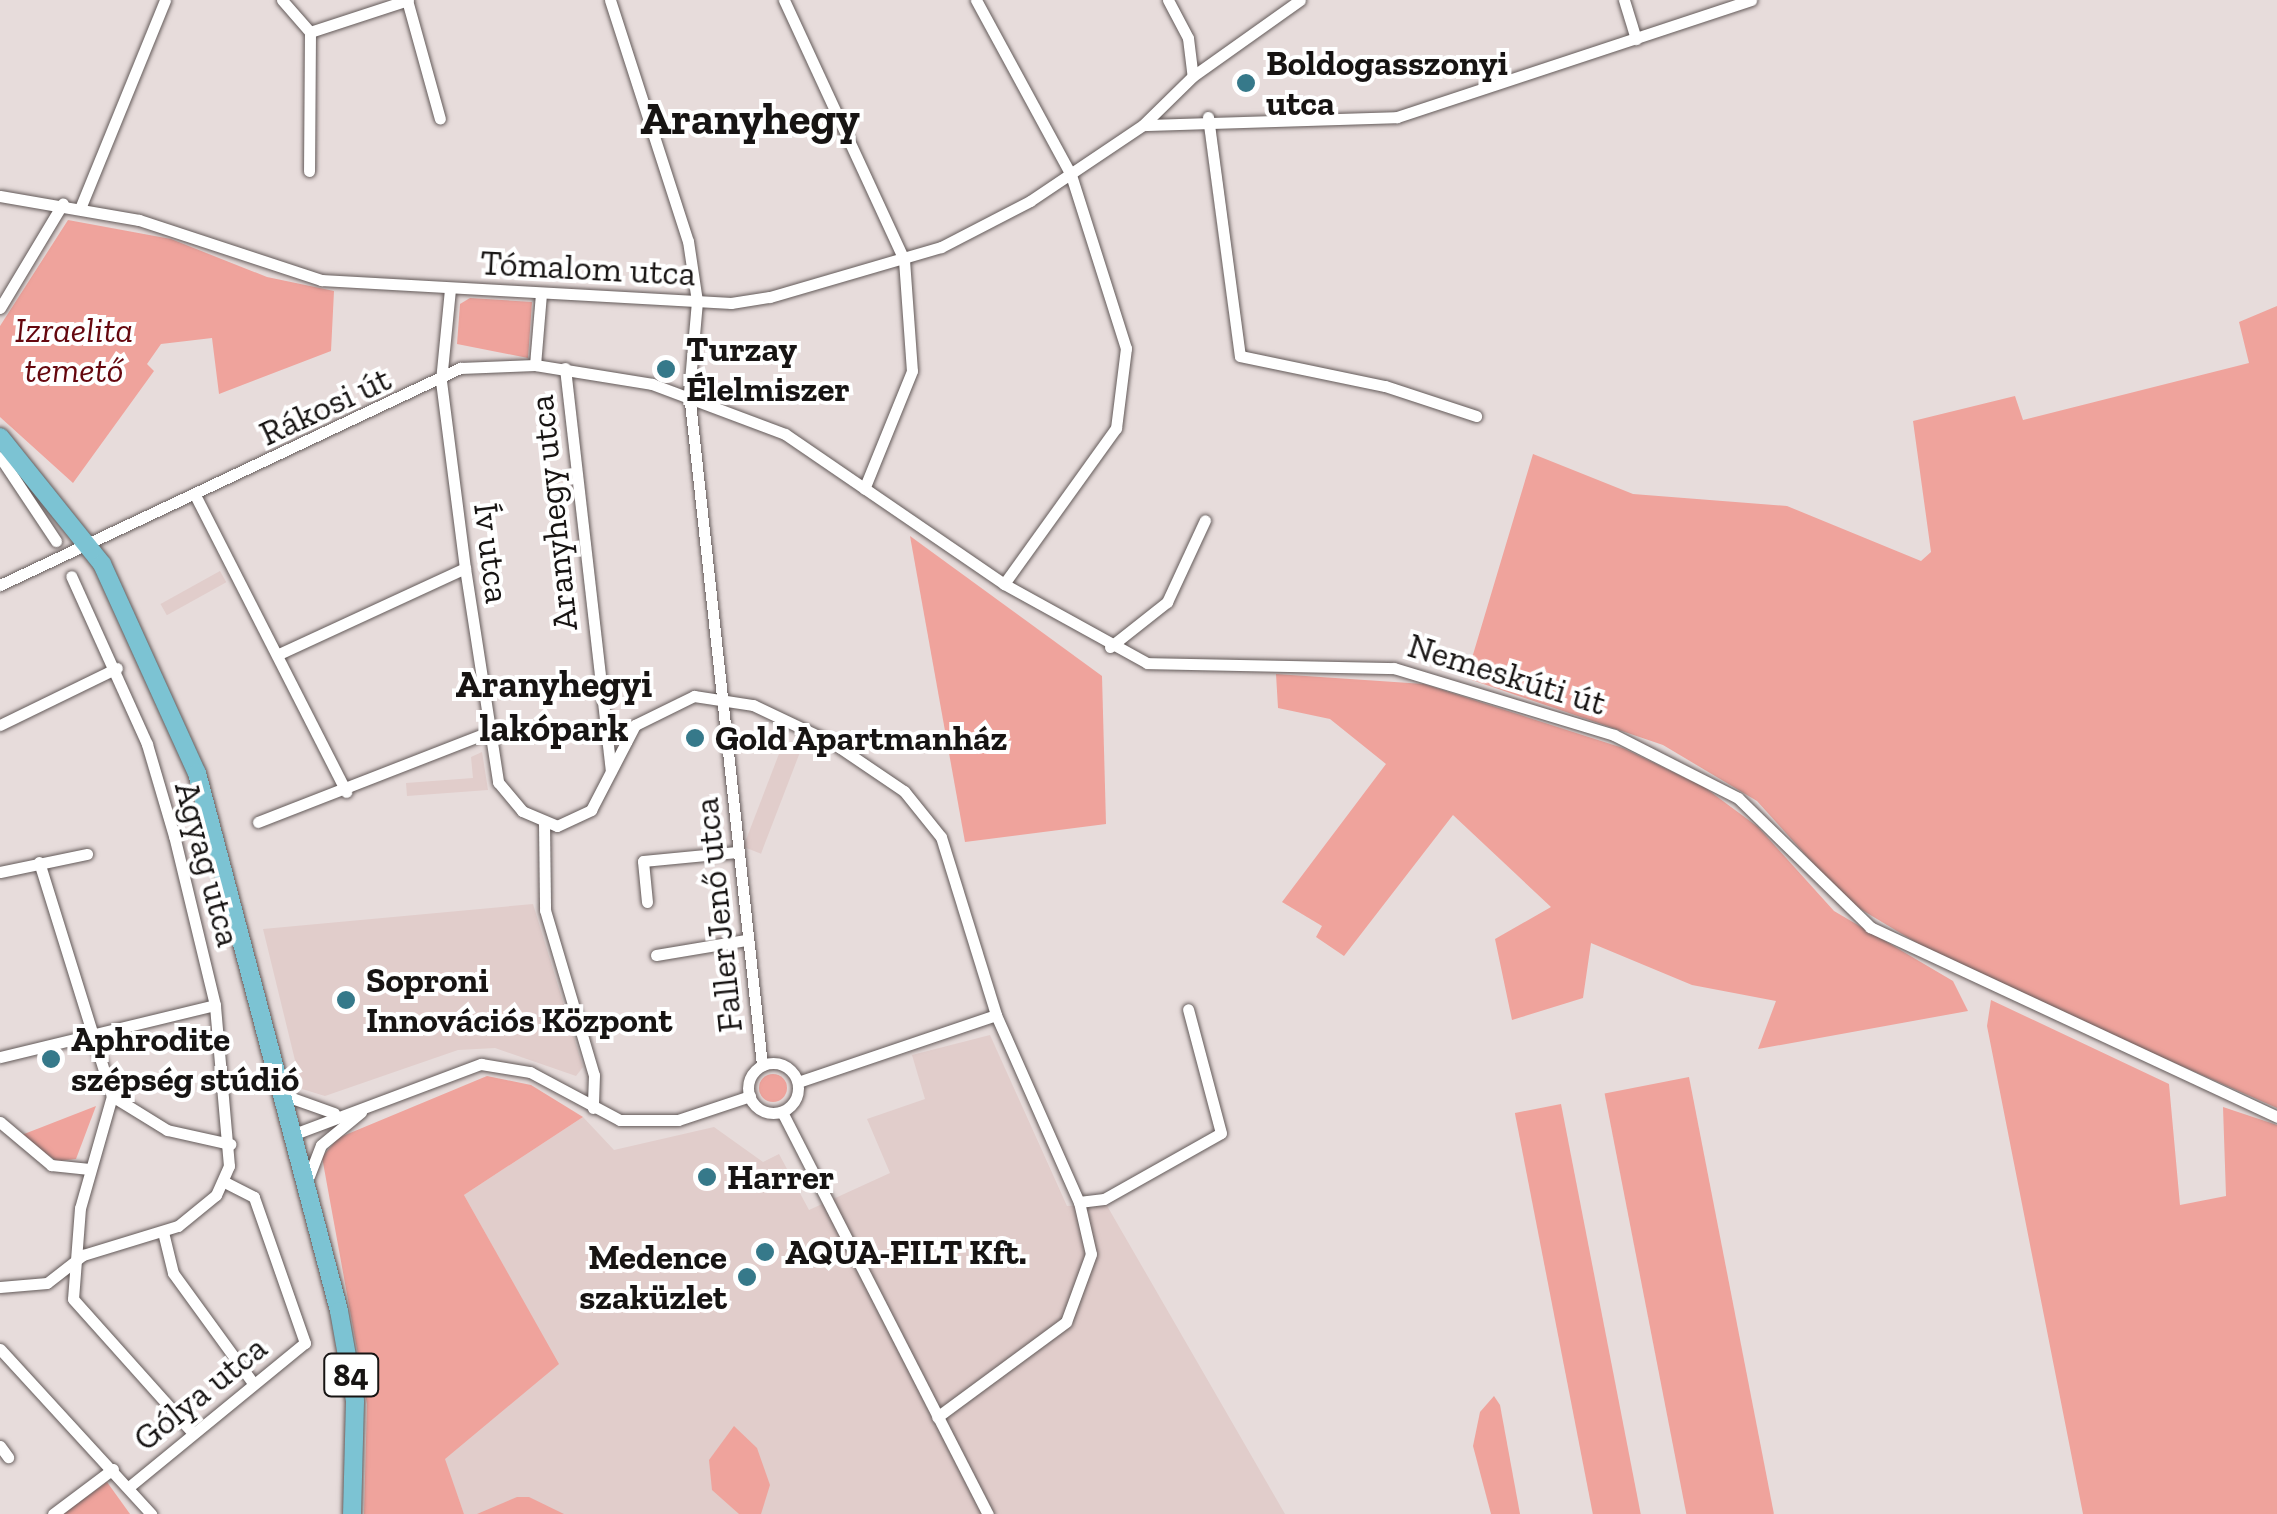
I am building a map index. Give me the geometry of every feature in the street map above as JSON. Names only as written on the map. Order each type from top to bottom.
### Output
[{"type":"main road","name":"84","points":[[0,437],[89,545],[182,730],[309,1176],[355,1401],[352,1514]]},
{"type":"street","points":[[81,206],[165,0]]},
{"type":"street","points":[[282,0],[310,32],[309,171]]},
{"type":"street","points":[[310,32],[407,0],[440,119]]},
{"type":"street","name":"Faller Jenő utca","points":[[610,0],[669,161],[697,301],[689,393],[762,1066]]},
{"type":"street","points":[[784,0],[904,260],[912,371],[864,489]]},
{"type":"street","points":[[976,0],[1071,175],[1124,338],[1122,403],[1116,428],[1004,584]]},
{"type":"street","points":[[1168,0],[1188,38],[1193,76]]},
{"type":"street","name":"Tómalom utca","points":[[0,196],[81,206],[296,276],[450,289],[697,301],[814,289],[904,260],[1071,175],[1143,125],[1193,76],[1300,0]]},
{"type":"street","points":[[1624,0],[1636,39]]},
{"type":"street","name":"Tómalom utca","points":[[1143,125],[1208,116],[1397,117],[1751,0]]},
{"type":"street","points":[[1208,116],[1234,342],[1240,356],[1386,386],[1476,416]]},
{"type":"street","points":[[0,308],[63,203]]},
{"type":"street","name":"Ív utca","points":[[450,289],[442,382],[489,732],[498,782],[544,824]]},
{"type":"street","points":[[535,365],[541,294]]},
{"type":"street","name":"Rákosi út","points":[[0,585],[482,364],[565,368],[689,393]]},
{"type":"street","name":"Aranyhegy utca","points":[[565,368],[611,770]]},
{"type":"street","name":"Nemeskúti út","points":[[689,393],[784,434],[1004,584],[1110,647],[1180,670],[1287,660],[1394,668],[1614,735],[1738,798],[1870,926],[2277,1118]]},
{"type":"street","points":[[0,458],[56,541]]},
{"type":"street","points":[[196,497],[346,792]]},
{"type":"street","points":[[1110,647],[1167,602],[1205,520]]},
{"type":"street","points":[[279,654],[465,568]]},
{"type":"street","name":"Agyag utca","points":[[72,576],[118,668],[148,744],[215,1004],[230,1144],[225,1182]]},
{"type":"street","points":[[0,725],[118,668]]},
{"type":"street","points":[[593,1108],[594,1075],[545,910],[544,824],[591,810],[611,770],[648,713],[694,696],[722,698],[833,744],[925,811],[996,1015],[1078,1202],[1092,1254],[1074,1311],[937,1416]]},
{"type":"street","points":[[258,822],[346,792],[489,732]]},
{"type":"street","points":[[647,902],[642,861],[737,852]]},
{"type":"street","points":[[0,872],[87,854]]},
{"type":"street","points":[[38,862],[86,1033],[112,1096],[167,1130],[230,1144]]},
{"type":"street","points":[[656,955],[746,940]]},
{"type":"street","points":[[0,1057],[215,1004]]},
{"type":"street","points":[[1078,1202],[1104,1199],[1221,1133],[1188,1009]]},
{"type":"street","points":[[782,1112],[798,1082],[996,1015]]},
{"type":"street","points":[[297,1133],[450,1070],[506,1064],[593,1108],[651,1123],[750,1096]]},
{"type":"street","points":[[750,1096],[762,1066],[784,1065],[798,1082]]},
{"type":"street","points":[[112,1096],[88,1169],[70,1262],[82,1316],[193,1433]]},
{"type":"street","points":[[750,1096],[766,1112],[782,1112]]},
{"type":"street","points":[[289,1097],[322,1114],[372,1103]]},
{"type":"street","points":[[309,1176],[332,1133],[372,1103]]},
{"type":"street","points":[[782,1112],[988,1514]]},
{"type":"street","points":[[0,1122],[33,1155],[88,1169]]},
{"type":"street","points":[[297,1133],[332,1133]]},
{"type":"street","points":[[0,1287],[47,1283],[70,1262],[163,1232],[225,1182]]},
{"type":"street","name":"Gólya utca","points":[[130,1486],[305,1343],[254,1198],[225,1182]]},
{"type":"street","points":[[163,1232],[178,1283],[253,1383]]},
{"type":"street","points":[[0,1349],[130,1486],[150,1514]]},
{"type":"street","points":[[53,1514],[113,1469]]},
{"type":"shaded area","points":[[220,571],[226,582],[167,615],[161,604]]},
{"type":"shaded area","points":[[782,746],[800,753],[761,854],[743,847]]},
{"type":"shaded area","points":[[482,752],[488,790],[407,796],[406,783],[473,778],[471,757]]},
{"type":"shaded area","points":[[533,904],[583,1067],[576,1076],[495,1048],[458,1050],[325,1096],[302,1089],[263,929]]},
{"type":"shaded area","points":[[990,1035],[1067,1206],[1106,1204],[1285,1514],[464,1514],[444,1459],[558,1364],[464,1195],[583,1117],[614,1150],[714,1127],[763,1162],[779,1154],[809,1210],[890,1173],[867,1119],[925,1099],[912,1055]]},
{"type":"green space","name":"Izraelita temető","points":[[68,220],[171,239],[267,277],[334,291],[331,351],[219,394],[212,338],[161,344],[147,364],[154,371],[73,483],[0,417],[0,326]]},
{"type":"green space","points":[[470,298],[532,302],[528,358],[457,344],[460,304]]},
{"type":"green space","points":[[2277,306],[2277,1108],[1957,967],[1847,901],[1757,801],[1663,745],[1466,678],[1533,454],[1633,494],[1787,506],[1921,561],[1931,552],[1913,421],[2015,396],[2023,420],[2249,363],[2239,322]]},
{"type":"green space","points":[[910,536],[1102,676],[1106,824],[965,842]]},
{"type":"green space","points":[[1276,674],[1424,684],[1623,748],[1704,787],[1758,827],[1834,911],[1953,981],[1968,1011],[1758,1049],[1776,1001],[1692,985],[1591,943],[1583,998],[1512,1020],[1495,939],[1551,907],[1453,815],[1344,956],[1316,937],[1322,926],[1282,902],[1386,764],[1330,719],[1278,708]]},
{"type":"green space","points":[[1991,1000],[2169,1084],[2180,1205],[2226,1196],[2223,1107],[2277,1125],[2277,1514],[2083,1514],[1987,1026]]},
{"type":"green space","points":[[773,1074],[783,1078],[787,1088],[783,1098],[773,1102],[763,1098],[759,1088],[763,1078]]},
{"type":"green space","points":[[487,1076],[531,1085],[583,1117],[464,1195],[559,1364],[445,1459],[464,1514],[364,1514],[367,1404],[322,1157],[338,1138]]},
{"type":"green space","points":[[1689,1077],[1774,1514],[1686,1514],[1605,1093]]},
{"type":"green space","points":[[1561,1104],[1641,1514],[1593,1514],[1515,1113]]},
{"type":"green space","points":[[96,1106],[76,1159],[57,1161],[19,1136]]},
{"type":"green space","points":[[1494,1396],[1500,1405],[1520,1514],[1491,1514],[1473,1446],[1480,1412]]},
{"type":"green space","points":[[734,1426],[757,1448],[770,1485],[761,1514],[739,1514],[712,1490],[709,1460]]},
{"type":"green space","points":[[107,1482],[130,1514],[63,1514]]},
{"type":"green space","points":[[517,1497],[529,1497],[564,1514],[477,1514]]},
{"type":"place","name":"Boldogasszonyi utca","points":[[1246,83]]},
{"type":"place","name":"Turzay Élelmiszer","points":[[666,369]]},
{"type":"place","name":"Gold Apartmanház","points":[[695,738]]},
{"type":"place","name":"Soproni Innovációs Központ","points":[[346,1000]]},
{"type":"place","name":"Aphrodite szépség stúdió","points":[[51,1059]]},
{"type":"place","name":"Harrer","points":[[707,1177]]},
{"type":"place","name":"AQUA-FILT Kft.","points":[[765,1252]]},
{"type":"place","name":"Medence szaküzlet","points":[[747,1277]]},
{"type":"district","name":"Aranyhegy","points":[[750,120]]},
{"type":"district","name":"Aranyhegyi lakópark","points":[[554,707]]}]
